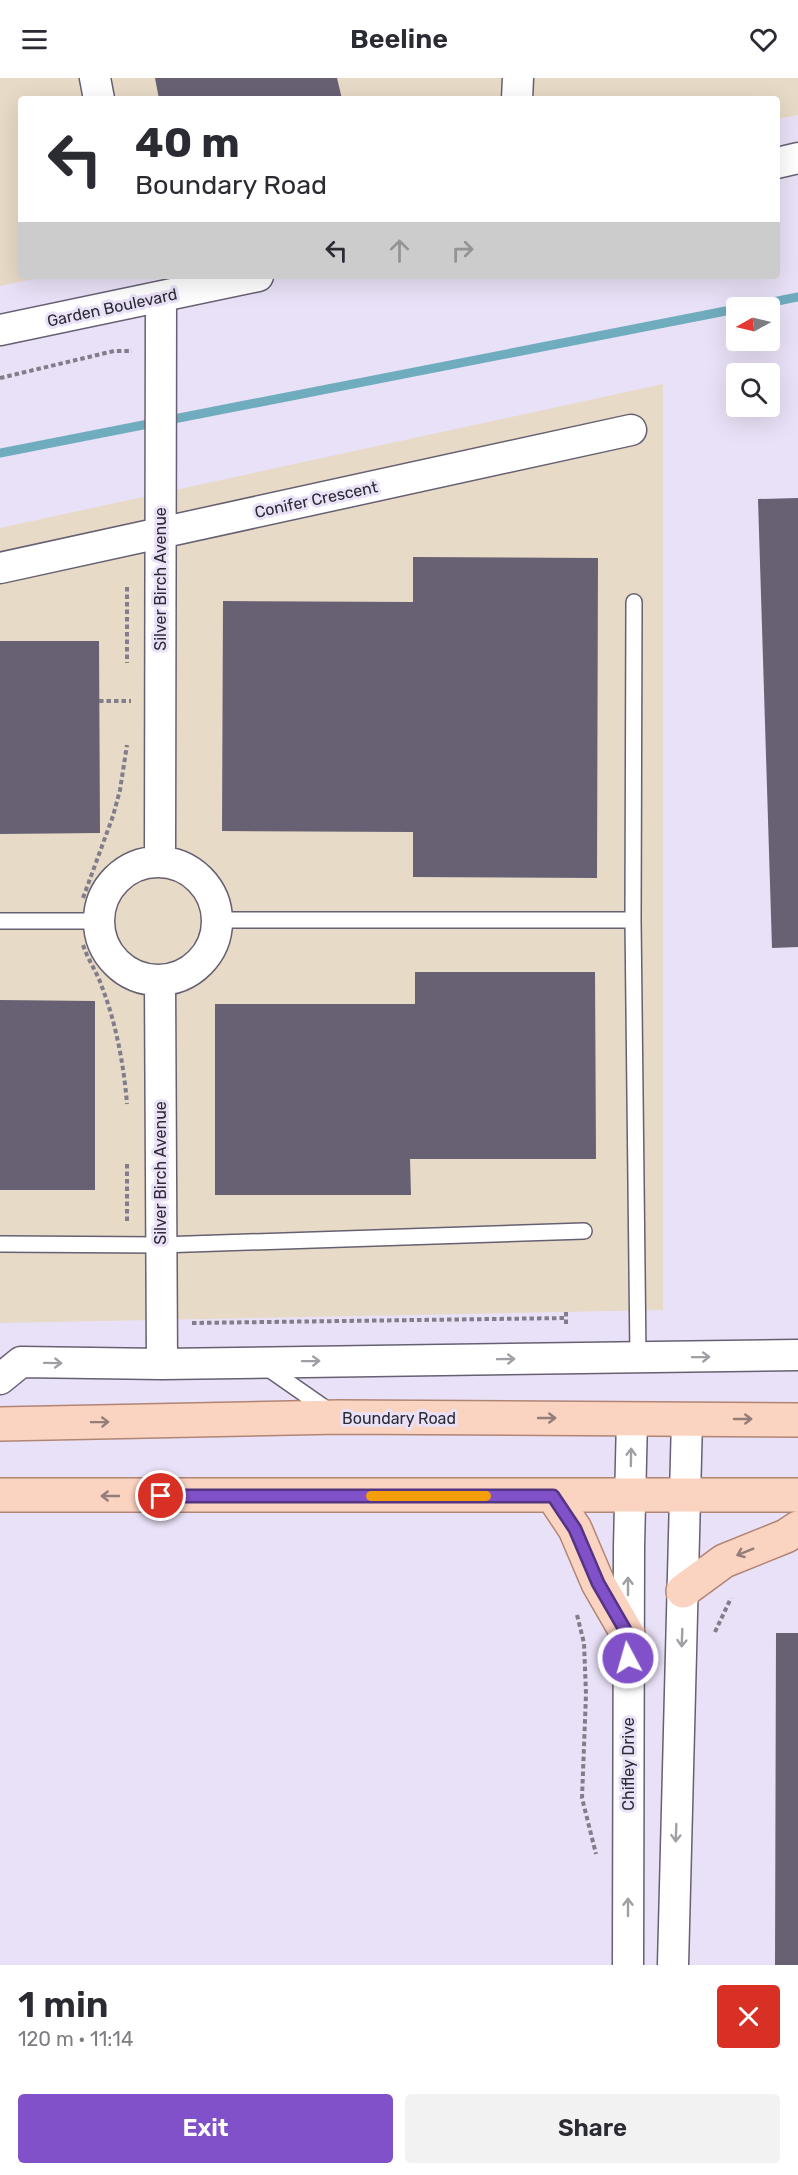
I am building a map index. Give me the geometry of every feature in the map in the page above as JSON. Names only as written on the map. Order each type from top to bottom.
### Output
[{"type":"main road","name":"Boundary Road","points":[[0,1424],[339,1417],[798,1420]]},
{"type":"main road","points":[[0,1496],[798,1495]]},
{"type":"main road","points":[[553,1496],[575,1529],[598,1583],[628,1635]]},
{"type":"main road","points":[[683,1591],[724,1560],[786,1536],[798,1528]]},
{"type":"street","points":[[95,78],[98,96]]},
{"type":"street","points":[[518,78],[518,96]]},
{"type":"street","points":[[780,162],[798,158]]},
{"type":"street","name":"Garden Boulevard","points":[[0,330],[145,291],[235,279]]},
{"type":"street","name":"Silver Birch Avenue","points":[[145,291],[162,476],[147,536],[159,861]]},
{"type":"street","name":"Conifer Crescent","points":[[0,568],[632,430]]},
{"type":"street","points":[[159,861],[177,865],[194,873],[206,886],[214,902],[217,920],[214,939],[200,962],[178,977],[160,981],[141,978],[124,970],[110,957],[90,921],[110,885],[123,872],[141,863],[159,861]]},
{"type":"street","name":"Silver Birch Avenue","points":[[160,981],[162,1364]]},
{"type":"street","points":[[7,1368],[258,1361],[798,1355]]},
{"type":"street","name":"Chifley Drive","points":[[628,1965],[628,1635],[632,1418]]},
{"type":"street","points":[[673,1965],[687,1419]]},
{"type":"lane","points":[[634,602],[633,920],[638,1357]]},
{"type":"lane","points":[[217,920],[633,920]]},
{"type":"lane","points":[[0,921],[90,921]]},
{"type":"lane","points":[[0,1244],[160,1245],[584,1231]]},
{"type":"lane","points":[[258,1361],[339,1417]]},
{"type":"path","points":[[0,378],[114,351],[150,358]]},
{"type":"path","points":[[127,666],[125,639],[128,566],[147,536]]},
{"type":"path","points":[[130,689],[132,708]]},
{"type":"path","points":[[128,737],[120,790],[104,843],[85,890],[90,921],[83,946],[102,986],[118,1049],[128,1114]]},
{"type":"path","points":[[127,1245],[128,1154]]},
{"type":"path","points":[[162,1323],[566,1318]]},
{"type":"path","points":[[575,1610],[584,1643],[586,1694],[582,1798],[596,1856]]},
{"type":"shaded area","points":[[0,78],[798,78],[798,115],[780,118],[780,96],[18,96],[18,279],[34,279],[0,286]]},
{"type":"shaded area","points":[[663,384],[663,1310],[0,1323],[0,528]]},
{"type":"building","points":[[155,78],[337,78],[341,96],[158,96]]},
{"type":"building","points":[[798,498],[798,947],[772,948],[758,499]]},
{"type":"building","points":[[413,557],[598,558],[597,878],[413,877],[413,832],[222,831],[223,601],[413,602]]},
{"type":"building","points":[[0,641],[99,641],[100,833],[0,834]]},
{"type":"building","points":[[415,972],[595,972],[596,1159],[410,1159],[411,1195],[215,1195],[215,1004],[415,1004]]},
{"type":"building","points":[[0,1000],[95,1001],[95,1190],[0,1190]]},
{"type":"building","points":[[776,1633],[798,1633],[798,1965],[775,1965]]},
{"type":"waterway","points":[[780,301],[798,297]]},
{"type":"waterway","points":[[0,453],[726,311]]},
{"type":"slow traffic","points":[[371,1496],[486,1496]]},
{"type":"route","points":[[161,1496],[553,1496],[575,1529],[598,1583],[628,1635],[628,1658]]}]
